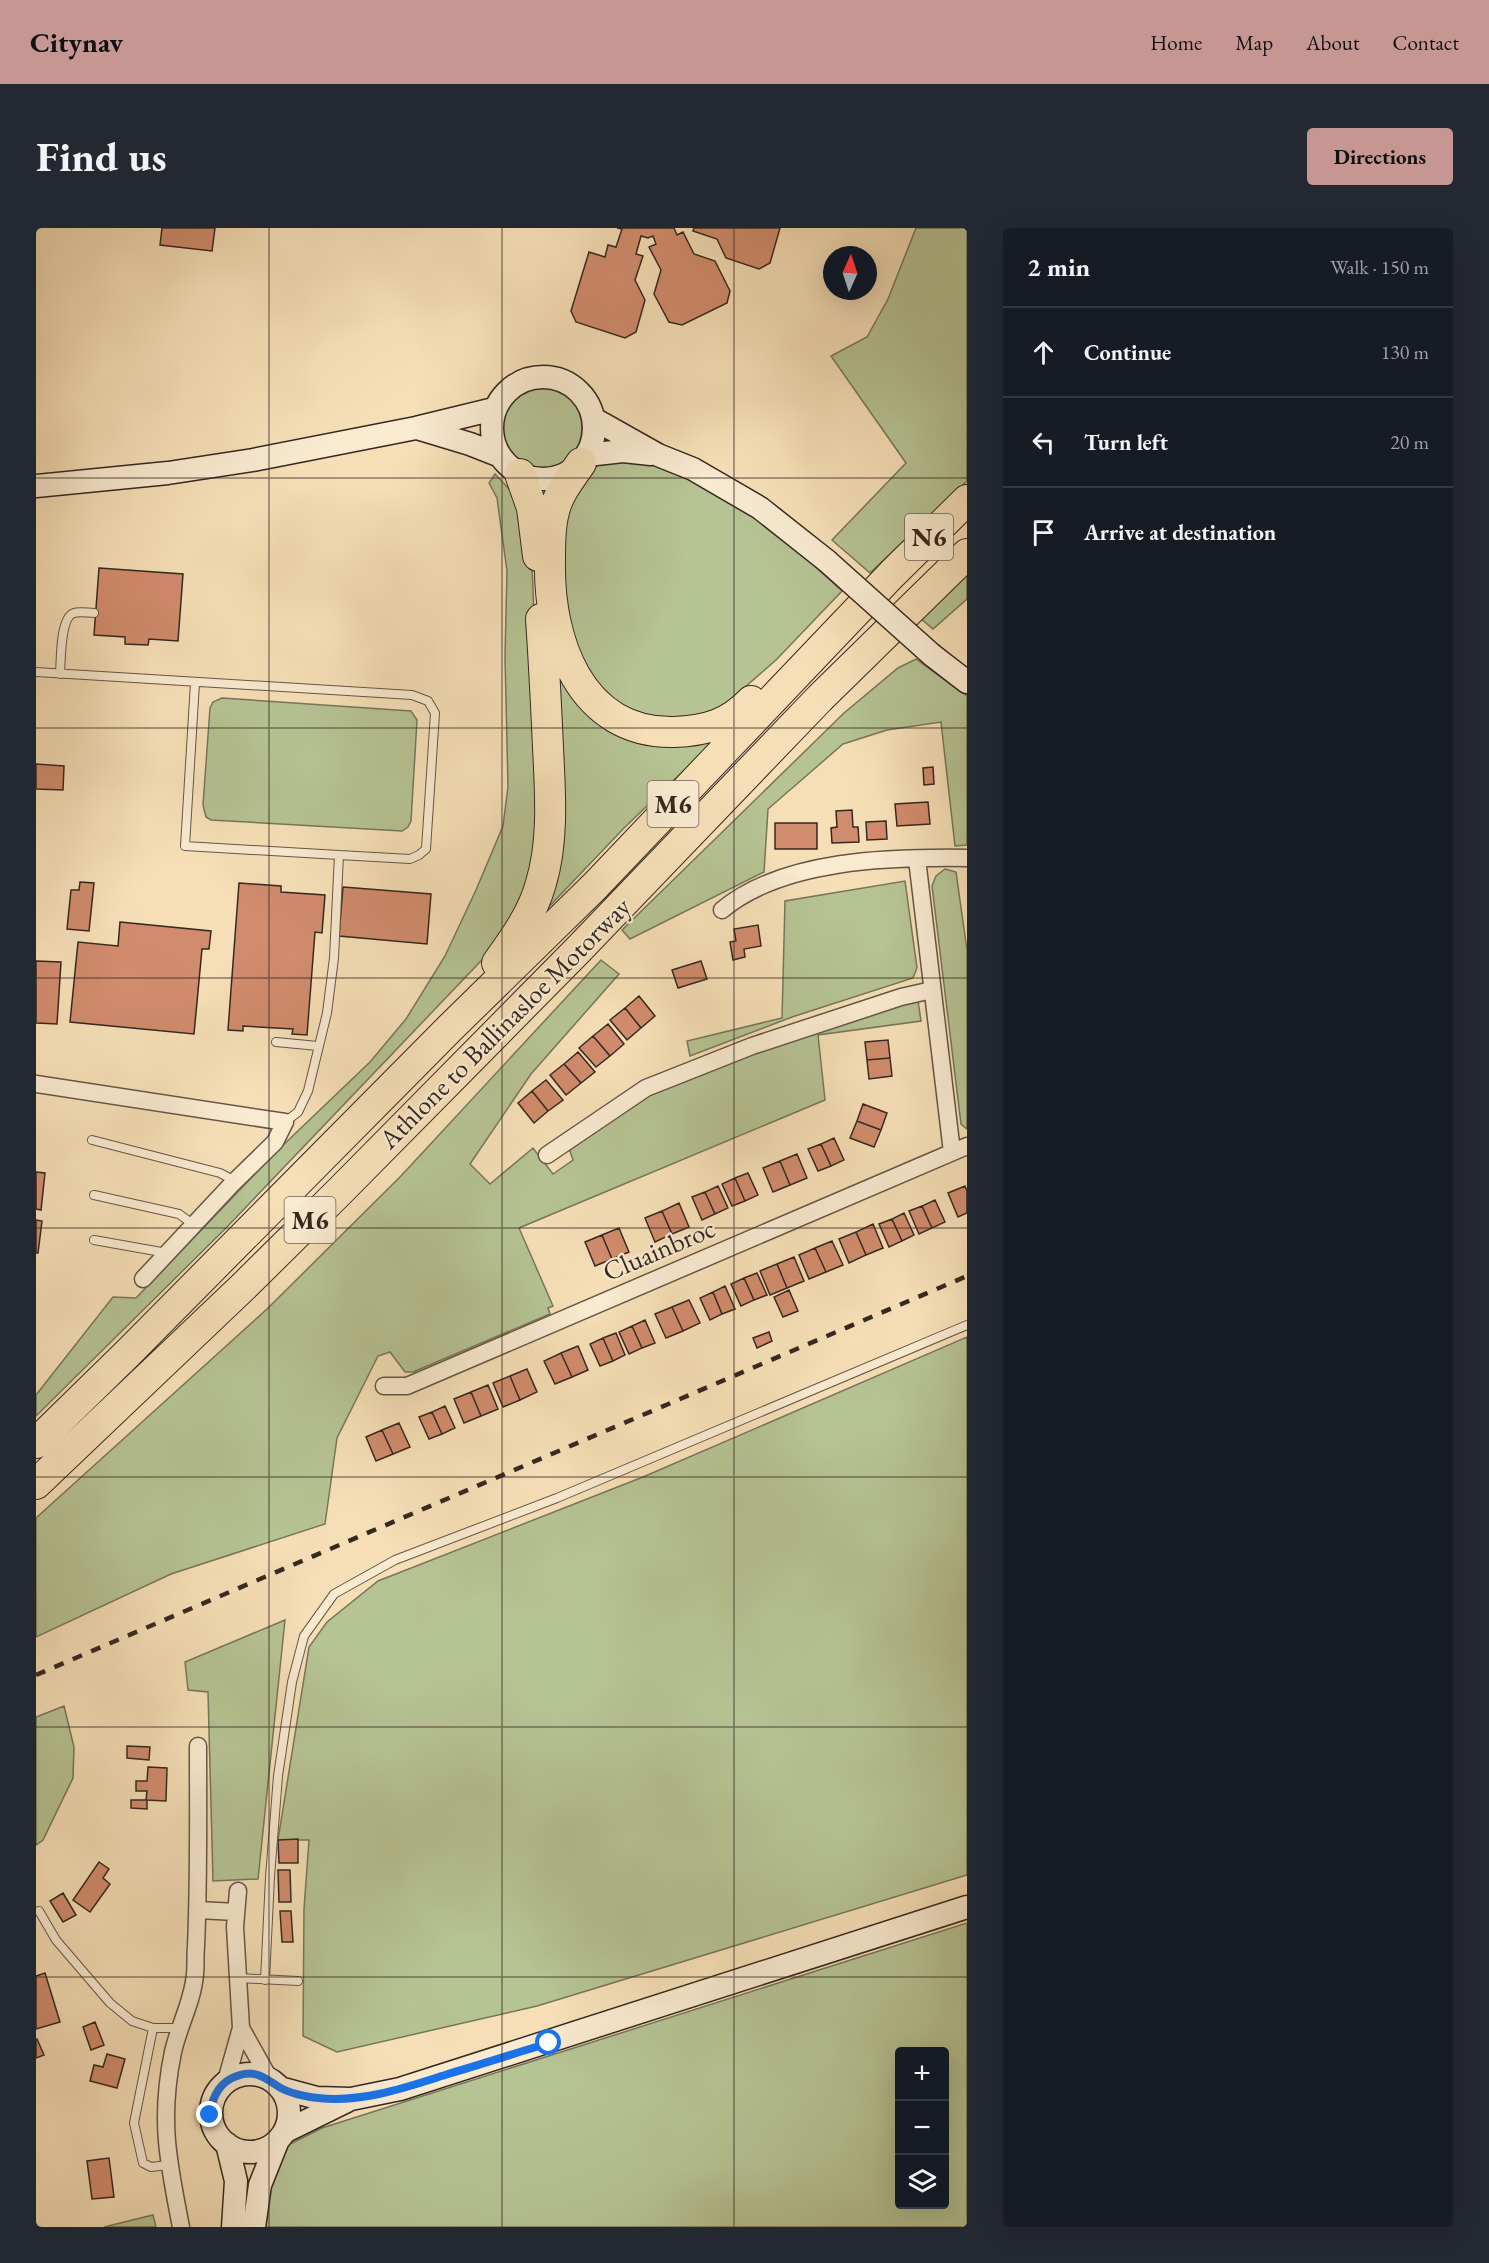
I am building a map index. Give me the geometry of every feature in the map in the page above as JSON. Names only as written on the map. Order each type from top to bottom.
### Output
[{"type":"highway","points":[[584,459],[557,502],[550,535],[549,577],[552,611],[558,639],[571,669],[603,710],[627,724],[654,733],[708,729],[722,725],[742,710],[827,620],[892,574]]},
{"type":"highway","points":[[450,1028],[520,931],[533,905],[546,864],[549,841],[549,776],[539,577],[532,508],[509,464]]},
{"type":"highway","name":"N6","points":[[892,574],[967,500]]},
{"type":"highway","name":"Athlone to Ballinasloe Motorway","points":[[36,1484],[332,1199],[578,950],[820,698],[967,554]]},
{"type":"highway","name":"Athlone to Ballinasloe Motorway","points":[[36,1443],[595,886],[892,574]]},
{"type":"main road","points":[[416,428],[470,444],[509,464],[540,479],[551,479],[570,472],[584,459],[594,434],[594,419],[588,403],[574,387],[556,378],[545,376],[523,380],[508,390],[494,410],[492,438],[509,464]]},
{"type":"main road","points":[[36,486],[168,473],[253,460],[494,410]]},
{"type":"main road","points":[[594,419],[658,455],[693,469],[760,508],[827,561],[932,655],[967,682]]},
{"type":"main road","points":[[584,459],[623,452],[658,455]]},
{"type":"main road","points":[[351,2099],[281,2136],[269,2147],[252,2152],[234,2149],[222,2141],[213,2128],[210,2115],[217,2090],[226,2081],[245,2074],[317,2098],[351,2099],[400,2089],[967,1907]]},
{"type":"main road","points":[[254,2227],[260,2185],[289,2118],[288,2103],[274,2083]]},
{"type":"main road","points":[[228,2144],[236,2181],[233,2227]]},
{"type":"street","points":[[722,910],[754,889],[785,877],[846,865],[917,859],[967,861]]},
{"type":"street","name":"Cluainbroc","points":[[384,1386],[407,1386],[960,1149],[932,990],[917,859]]},
{"type":"street","points":[[547,1155],[646,1089],[752,1046],[901,997],[932,990]]},
{"type":"street","points":[[36,1084],[285,1122],[275,1143],[235,1181],[144,1279]]},
{"type":"street","points":[[181,2227],[168,2165],[165,2109],[169,2072],[196,1973],[198,1746]]},
{"type":"street","points":[[226,2081],[241,2028],[235,1927],[237,1890]]},
{"type":"street","points":[[198,1910],[236,1912]]},
{"type":"street","points":[[241,2028],[274,2083]]},
{"type":"lane","points":[[60,674],[64,626],[67,617],[75,612],[94,613]]},
{"type":"lane","points":[[36,672],[412,695],[428,702],[435,713],[426,849],[410,859],[185,846],[195,683]]},
{"type":"lane","points":[[285,1122],[298,1112],[308,1090],[327,1013],[334,958],[339,855]]},
{"type":"lane","points":[[276,1042],[318,1046]]},
{"type":"lane","points":[[92,1140],[220,1173],[235,1181]]},
{"type":"lane","points":[[94,1195],[179,1214],[194,1225]]},
{"type":"lane","points":[[94,1240],[167,1254]]},
{"type":"lane","points":[[265,1980],[278,1776],[292,1682],[304,1636],[334,1594],[395,1560],[557,1498],[967,1325]]},
{"type":"lane","points":[[39,1911],[56,1940],[111,2003],[132,2021],[153,2028],[180,2028]]},
{"type":"lane","points":[[238,1978],[298,1981]]},
{"type":"lane","points":[[153,2028],[134,2123],[143,2163],[151,2167],[168,2165]]},
{"type":"green space","points":[[916,228],[967,228],[967,481],[870,573],[832,540],[906,463],[831,356],[867,337],[888,299]]},
{"type":"green space","points":[[540,386],[556,389],[570,398],[579,412],[582,428],[579,444],[570,458],[556,467],[540,470],[524,467],[510,458],[501,444],[498,428],[501,412],[510,398],[524,389]]},
{"type":"green space","points":[[641,459],[693,479],[731,499],[781,536],[842,591],[776,660],[721,708],[704,715],[658,718],[615,704],[585,678],[563,609],[563,518],[587,473],[603,462]]},
{"type":"green space","points":[[495,474],[511,491],[531,540],[540,767],[533,874],[499,942],[226,1228],[36,1416],[36,1395],[113,1297],[136,1298],[278,1150],[370,1062],[406,1019],[445,956],[503,826],[508,787],[505,657],[507,571],[497,498],[489,483]]},
{"type":"green space","points":[[967,575],[967,599],[933,629],[920,618]]},
{"type":"green space","points":[[916,659],[967,696],[967,845],[955,846],[941,722],[887,730],[843,744],[768,809],[764,872],[630,939],[622,930],[844,713],[898,668]]},
{"type":"green space","points":[[550,661],[590,709],[726,730],[624,828],[542,914]]},
{"type":"green space","points":[[222,698],[411,711],[417,720],[411,821],[408,827],[402,831],[211,820],[206,817],[203,805],[210,708],[213,702]]},
{"type":"green space","points":[[945,869],[956,872],[967,950],[967,1129],[961,1124],[932,886],[936,876]]},
{"type":"green space","points":[[905,881],[917,968],[913,978],[792,1017],[690,1056],[687,1041],[782,1018],[785,901]]},
{"type":"green space","points":[[601,960],[619,974],[531,1074],[470,1164],[490,1184],[533,1148],[553,1174],[573,1160],[569,1148],[646,1095],[676,1082],[852,1018],[918,1001],[921,1021],[818,1035],[825,1100],[519,1228],[553,1306],[548,1308],[550,1314],[413,1372],[405,1372],[390,1352],[378,1356],[337,1438],[325,1524],[171,1574],[36,1637],[36,1518],[267,1309],[400,1177]]},
{"type":"green space","points":[[967,1337],[967,1875],[537,2006],[337,2052],[303,2036],[304,1909],[309,1840],[278,1840],[309,1647],[327,1622],[378,1581],[643,1477]]},
{"type":"green space","points":[[285,1620],[258,1879],[213,1881],[208,1692],[188,1690],[185,1662]]},
{"type":"green space","points":[[64,1706],[74,1747],[73,1778],[43,1840],[36,1845],[36,1717]]},
{"type":"green space","points":[[967,1923],[967,2227],[261,2227],[263,2205],[282,2148],[322,2128]]},
{"type":"green space","points":[[153,2215],[156,2227],[104,2227]]},
{"type":"building","points":[[162,228],[215,228],[212,251],[160,245]]},
{"type":"building","points":[[617,228],[674,228],[677,235],[683,232],[694,254],[715,261],[730,291],[727,303],[682,325],[669,322],[654,294],[661,270],[649,247],[656,244],[653,236],[648,238],[641,236],[636,254],[643,256],[635,280],[645,300],[636,332],[625,338],[576,322],[571,311],[589,252],[605,257],[608,245],[616,247],[622,229]]},
{"type":"building","points":[[694,228],[780,228],[770,263],[759,269],[726,258],[717,239],[693,231]]},
{"type":"building","points":[[99,568],[183,574],[178,641],[149,639],[148,645],[125,644],[125,637],[94,635]]},
{"type":"building","points":[[36,764],[64,766],[63,790],[36,789]]},
{"type":"building","points":[[933,767],[934,784],[924,785],[923,768]]},
{"type":"building","points":[[928,802],[930,824],[897,826],[895,804]]},
{"type":"building","points":[[852,810],[853,827],[858,827],[859,842],[832,843],[831,828],[837,827],[836,811]]},
{"type":"building","points":[[886,821],[887,839],[867,840],[866,822]]},
{"type":"building","points":[[775,823],[817,823],[817,849],[775,849]]},
{"type":"building","points":[[80,882],[94,883],[89,931],[67,929],[71,890],[79,890]]},
{"type":"building","points":[[239,883],[281,886],[281,892],[325,895],[322,933],[315,932],[307,1035],[292,1034],[293,1029],[243,1026],[243,1031],[228,1030]]},
{"type":"building","points":[[343,887],[431,894],[427,944],[339,936]]},
{"type":"building","points":[[120,922],[211,931],[209,949],[202,949],[194,1034],[70,1022],[78,942],[118,946]]},
{"type":"building","points":[[758,925],[761,946],[744,949],[745,957],[733,960],[730,942],[736,941],[734,929]]},
{"type":"building","points":[[36,961],[61,962],[57,1024],[36,1023]]},
{"type":"building","points":[[701,961],[707,979],[678,988],[672,970]]},
{"type":"building","points":[[639,996],[655,1016],[641,1028],[625,1008]]},
{"type":"building","points":[[625,1008],[641,1028],[627,1040],[610,1020]]},
{"type":"building","points":[[608,1024],[624,1044],[610,1056],[593,1036]]},
{"type":"building","points":[[593,1036],[610,1056],[596,1067],[579,1048]]},
{"type":"building","points":[[888,1040],[890,1058],[867,1060],[865,1042]]},
{"type":"building","points":[[578,1052],[595,1072],[581,1083],[564,1064]]},
{"type":"building","points":[[890,1058],[892,1076],[869,1079],[867,1060]]},
{"type":"building","points":[[564,1064],[581,1083],[566,1095],[550,1075]]},
{"type":"building","points":[[546,1080],[563,1100],[548,1111],[532,1091]]},
{"type":"building","points":[[532,1091],[548,1111],[534,1123],[518,1103]]},
{"type":"building","points":[[863,1104],[887,1113],[881,1130],[857,1121]]},
{"type":"building","points":[[857,1121],[881,1130],[874,1147],[850,1138]]},
{"type":"building","points":[[834,1138],[844,1160],[831,1166],[821,1144]]},
{"type":"building","points":[[821,1144],[831,1166],[818,1171],[808,1149]]},
{"type":"building","points":[[797,1154],[807,1178],[790,1185],[780,1161]]},
{"type":"building","points":[[780,1161],[790,1185],[773,1192],[763,1168]]},
{"type":"building","points":[[36,1172],[45,1173],[41,1210],[36,1209]]},
{"type":"building","points":[[748,1173],[758,1195],[745,1201],[735,1178]]},
{"type":"building","points":[[735,1178],[745,1201],[732,1206],[722,1184]]},
{"type":"building","points":[[718,1186],[728,1208],[715,1214],[705,1192]]},
{"type":"building","points":[[965,1186],[967,1213],[958,1217],[948,1193]]},
{"type":"building","points":[[705,1192],[715,1214],[702,1220],[692,1197]]},
{"type":"building","points":[[935,1200],[945,1222],[932,1228],[922,1206]]},
{"type":"building","points":[[679,1203],[689,1227],[672,1234],[662,1211]]},
{"type":"building","points":[[922,1206],[932,1228],[919,1234],[909,1211]]},
{"type":"building","points":[[662,1211],[672,1234],[655,1242],[645,1218]]},
{"type":"building","points":[[904,1213],[914,1235],[902,1241],[892,1219]]},
{"type":"building","points":[[892,1219],[902,1241],[889,1247],[879,1224]]},
{"type":"building","points":[[36,1220],[42,1221],[38,1253],[36,1253]]},
{"type":"building","points":[[873,1224],[883,1248],[866,1255],[856,1232]]},
{"type":"building","points":[[619,1228],[629,1252],[612,1259],[602,1235]]},
{"type":"building","points":[[856,1232],[866,1255],[849,1263],[839,1239]]},
{"type":"building","points":[[602,1235],[612,1259],[595,1266],[585,1242]]},
{"type":"building","points":[[832,1241],[843,1265],[826,1272],[815,1248]]},
{"type":"building","points":[[815,1248],[826,1272],[809,1279],[799,1255]]},
{"type":"building","points":[[794,1257],[804,1281],[787,1288],[777,1264]]},
{"type":"building","points":[[777,1264],[787,1288],[770,1295],[760,1271]]},
{"type":"building","points":[[757,1273],[767,1295],[754,1300],[744,1278]]},
{"type":"building","points":[[744,1278],[754,1300],[741,1306],[731,1284]]},
{"type":"building","points":[[725,1286],[735,1309],[722,1314],[713,1292]]},
{"type":"building","points":[[789,1290],[798,1311],[783,1317],[774,1297]]},
{"type":"building","points":[[713,1292],[722,1314],[710,1320],[700,1298]]},
{"type":"building","points":[[689,1300],[700,1323],[683,1331],[672,1307]]},
{"type":"building","points":[[672,1307],[683,1331],[666,1338],[655,1314]]},
{"type":"building","points":[[645,1320],[655,1343],[642,1348],[632,1326]]},
{"type":"building","points":[[632,1326],[642,1348],[629,1354],[619,1332]]},
{"type":"building","points":[[769,1332],[772,1341],[757,1348],[753,1338]]},
{"type":"building","points":[[616,1333],[625,1355],[613,1361],[603,1338]]},
{"type":"building","points":[[603,1338],[613,1361],[600,1366],[590,1344]]},
{"type":"building","points":[[578,1346],[588,1370],[572,1377],[561,1353]]},
{"type":"building","points":[[561,1353],[572,1377],[555,1384],[544,1361]]},
{"type":"building","points":[[527,1369],[537,1392],[520,1400],[510,1376]]},
{"type":"building","points":[[510,1376],[520,1400],[503,1407],[493,1383]]},
{"type":"building","points":[[488,1385],[498,1409],[481,1416],[471,1392]]},
{"type":"building","points":[[471,1392],[481,1416],[464,1423],[454,1399]]},
{"type":"building","points":[[445,1406],[455,1428],[442,1434],[432,1412]]},
{"type":"building","points":[[432,1412],[442,1434],[429,1439],[419,1417]]},
{"type":"building","points":[[399,1423],[410,1447],[393,1454],[382,1430]]},
{"type":"building","points":[[382,1430],[393,1454],[376,1461],[366,1437]]},
{"type":"building","points":[[127,1746],[150,1747],[149,1760],[127,1758]]},
{"type":"building","points":[[148,1767],[167,1768],[166,1801],[146,1800],[147,1791],[136,1791],[136,1781],[147,1781]]},
{"type":"building","points":[[131,1800],[147,1800],[147,1809],[131,1808]]},
{"type":"building","points":[[298,1839],[298,1863],[279,1863],[278,1840]]},
{"type":"building","points":[[99,1862],[109,1869],[103,1878],[110,1884],[90,1912],[73,1900]]},
{"type":"building","points":[[278,1870],[290,1870],[291,1902],[279,1902]]},
{"type":"building","points":[[63,1893],[76,1915],[63,1922],[50,1901]]},
{"type":"building","points":[[280,1911],[291,1911],[293,1942],[282,1942]]},
{"type":"building","points":[[45,1973],[60,2022],[36,2029],[36,1976]]},
{"type":"building","points":[[95,2022],[104,2045],[91,2050],[83,2027]]},
{"type":"building","points":[[36,2040],[44,2055],[36,2058]]},
{"type":"building","points":[[107,2054],[125,2059],[117,2088],[90,2081],[94,2065],[103,2067]]},
{"type":"building","points":[[109,2158],[114,2197],[92,2199],[87,2161]]},
{"type":"railway","points":[[36,1675],[967,1276]]},
{"type":"route","points":[[210,2115],[217,2090],[237,2075],[255,2074],[269,2078],[280,2088],[317,2098],[351,2099],[400,2089],[549,2043]]}]
